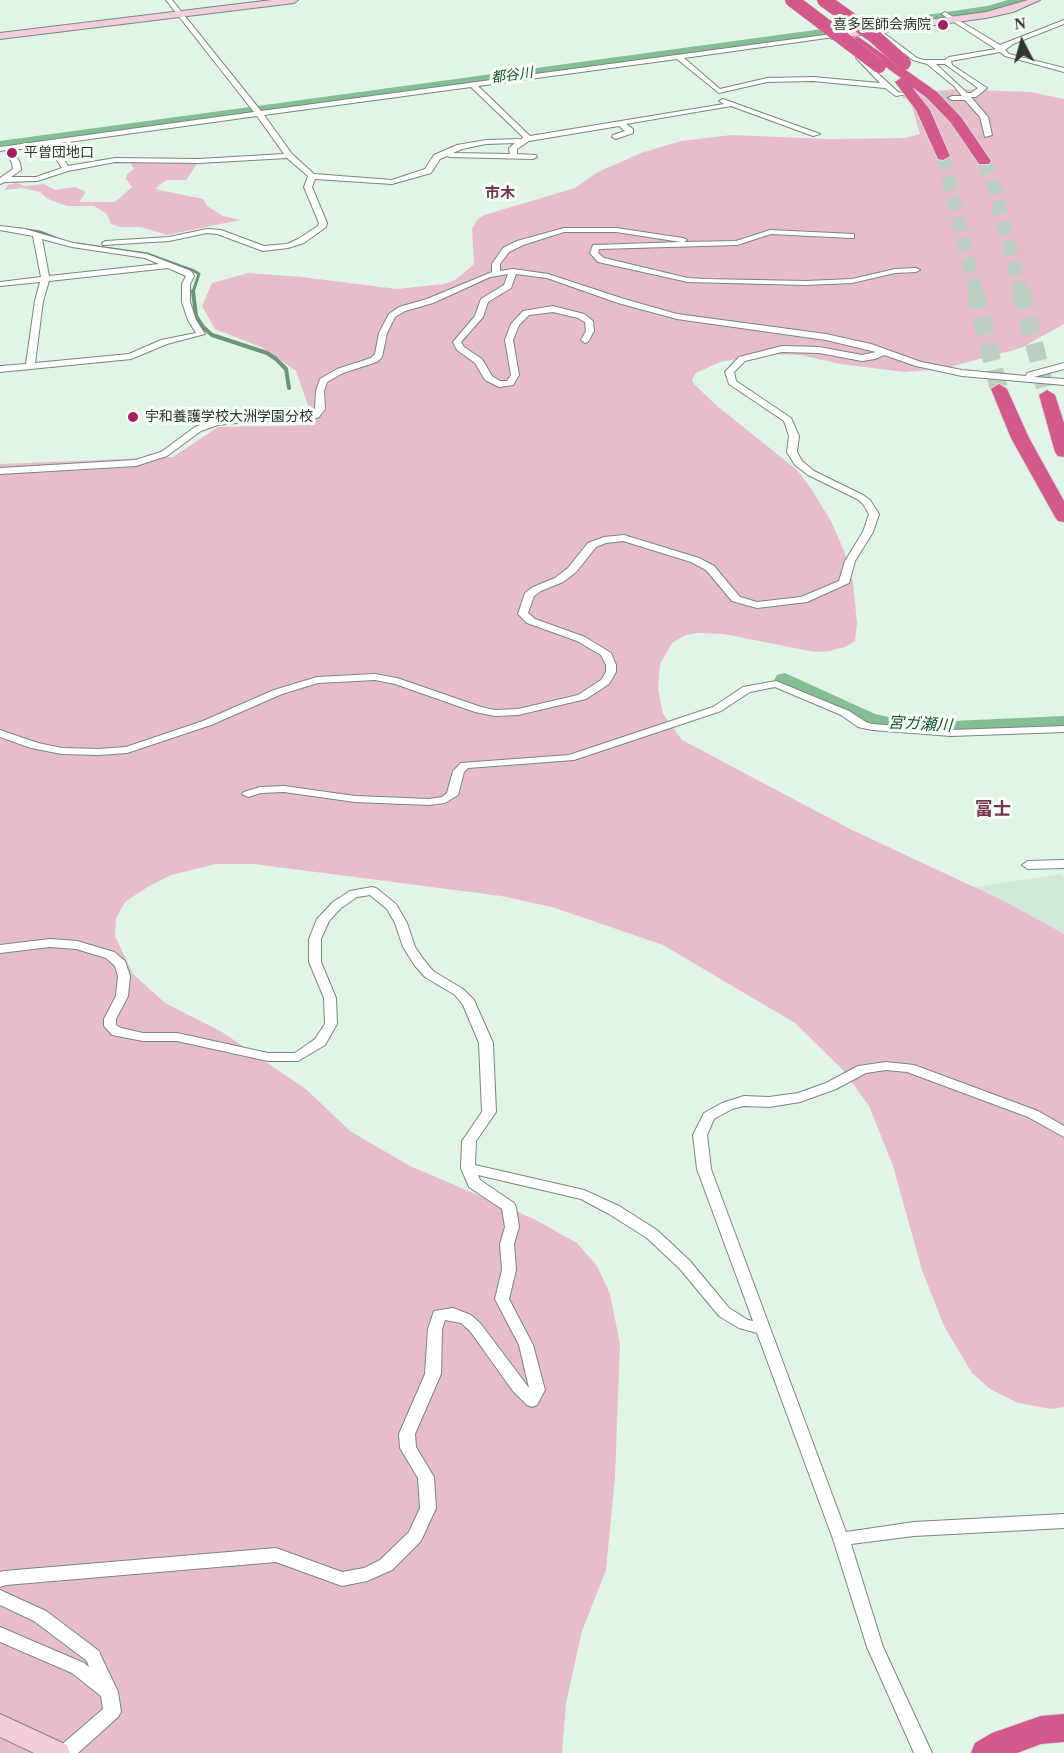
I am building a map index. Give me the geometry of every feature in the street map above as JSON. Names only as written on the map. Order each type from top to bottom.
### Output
[{"type":"highway","points":[[792,0],[950,104],[984,161]]},
{"type":"highway","points":[[803,0],[890,64]]},
{"type":"highway","points":[[824,0],[874,36],[890,64],[918,102],[930,123],[943,156]]},
{"type":"highway","points":[[999,389],[1020,438],[1064,517]]},
{"type":"highway","points":[[1047,395],[1064,452]]},
{"type":"highway","points":[[987,1753],[1004,1743],[1041,1730],[1064,1728]]},
{"type":"street","points":[[169,0],[289,156],[312,176],[392,182],[428,171],[437,157],[470,145],[526,140],[728,105]]},
{"type":"street","points":[[0,36],[294,0]]},
{"type":"street","points":[[784,0],[865,63],[896,94],[903,94]]},
{"type":"street","points":[[833,0],[877,30],[907,55],[929,62],[947,63],[983,88],[973,95],[950,104]]},
{"type":"street","points":[[4,149],[257,112],[473,85],[503,78],[877,30],[951,17],[1010,10],[1036,0]]},
{"type":"street","points":[[951,17],[1015,58],[1064,70]]},
{"type":"street","points":[[947,63],[949,59],[998,48],[1064,22]]},
{"type":"street","points":[[677,56],[719,91]]},
{"type":"street","points":[[929,62],[967,97],[984,117],[988,135]]},
{"type":"street","points":[[719,91],[757,82],[788,79],[835,80],[887,86]]},
{"type":"street","points":[[473,85],[526,140]]},
{"type":"street","points":[[719,91],[719,99],[728,105],[816,134]]},
{"type":"street","points":[[616,137],[630,131],[620,123]]},
{"type":"street","points":[[514,157],[513,148],[526,140]]},
{"type":"street","points":[[49,142],[66,169]]},
{"type":"street","points":[[1,181],[17,170],[16,163],[4,149]]},
{"type":"street","points":[[437,157],[464,155],[533,157]]},
{"type":"street","points":[[1,181],[37,179],[66,169],[115,160],[200,161],[289,156]]},
{"type":"street","points":[[65,242],[155,241],[207,231],[218,232],[263,249],[288,246],[322,227],[323,223],[308,187],[312,176]]},
{"type":"street","points":[[0,228],[147,256],[171,265],[190,276],[186,284],[186,302],[192,320],[201,334],[164,342],[131,356],[0,369]]},
{"type":"street","points":[[496,273],[496,264],[506,250],[543,236],[579,228],[634,231],[717,245]]},
{"type":"street","points":[[851,236],[770,232],[737,243],[607,247],[596,248],[594,253],[601,260],[688,280],[705,281],[806,284],[852,281],[895,271],[916,270]]},
{"type":"street","points":[[30,366],[39,301],[45,279],[36,234]]},
{"type":"street","points":[[0,284],[171,265]]},
{"type":"street","points":[[513,271],[507,286],[484,301],[480,317],[457,342],[460,348],[479,361],[488,378],[499,384],[510,383],[515,375],[509,340],[515,324],[526,313],[553,309],[581,316],[589,321],[590,331],[585,340]]},
{"type":"street","points":[[0,471],[136,463],[164,453],[198,429],[216,422],[261,417],[306,419],[316,415],[320,409],[320,391],[323,381],[340,371],[374,360],[379,355],[383,333],[392,316],[402,309],[430,301],[488,275],[513,271],[548,276],[621,301],[677,316],[826,337],[884,351],[919,364],[962,373],[1064,382]]},
{"type":"street","points":[[0,733],[35,746],[62,751],[127,750],[207,723],[278,692],[317,680],[375,677],[397,681],[479,710],[495,713],[518,712],[582,697],[605,682],[611,672],[606,653],[581,639],[531,621],[523,614],[529,595],[559,580],[572,570],[592,544],[624,538],[695,560],[710,568],[736,599],[757,605],[803,600],[844,583],[850,561],[868,532],[874,514],[867,502],[860,497],[811,473],[798,463],[792,452],[794,436],[788,420],[732,382],[729,372],[742,359],[753,354],[782,349],[819,350],[862,358],[872,357],[884,351]]},
{"type":"street","points":[[1026,377],[1034,372],[1064,366]]},
{"type":"street","points":[[248,794],[260,790],[284,789],[356,799],[429,802],[445,800],[452,795],[459,771],[465,765],[570,758],[717,709],[747,689],[776,684],[845,713],[862,725],[873,727],[985,734],[1064,729]]},
{"type":"street","points":[[1028,866],[1064,864]]},
{"type":"street","points":[[0,949],[50,943],[77,945],[110,955],[121,964],[124,976],[122,996],[110,1019],[110,1026],[117,1032],[143,1037],[177,1037],[268,1057],[298,1057],[320,1042],[331,1024],[330,998],[315,962],[315,939],[323,919],[337,905],[354,894],[372,891],[392,907],[401,922],[409,947],[419,963],[429,974],[459,992],[469,1003],[486,1043],[489,1112],[469,1141],[468,1168],[474,1183],[509,1207],[513,1227],[507,1244],[509,1270],[502,1299],[526,1345],[537,1390],[532,1401],[518,1387],[475,1327],[466,1319],[453,1314],[439,1315],[435,1329],[433,1374],[407,1434],[408,1448],[426,1477],[428,1508],[415,1536],[386,1565],[367,1574],[342,1579],[276,1556],[0,1580]]},
{"type":"street","points":[[923,1753],[874,1647],[841,1539],[704,1169],[700,1135],[709,1116],[727,1106],[744,1101],[769,1102],[800,1097],[831,1086],[863,1069],[886,1066],[909,1068],[1033,1114],[1064,1132]]},
{"type":"street","points":[[468,1168],[584,1195],[614,1210],[652,1234],[685,1265],[724,1312],[744,1324],[763,1329]]},
{"type":"street","points":[[841,1539],[914,1529],[1064,1521]]},
{"type":"street","points":[[0,1597],[40,1616],[93,1656],[109,1692],[112,1713],[65,1753]]},
{"type":"street","points":[[0,1634],[78,1668],[109,1692]]},
{"type":"street","points":[[0,1725],[58,1753]]},
{"type":"shaded area","points":[[957,89],[1031,92],[1064,99],[1064,324],[1021,348],[942,369],[904,372],[840,364],[800,355],[766,354],[720,362],[696,373],[692,379],[694,384],[716,405],[797,470],[831,521],[844,551],[853,582],[857,623],[855,641],[845,647],[815,652],[724,634],[686,635],[672,643],[660,664],[658,689],[663,714],[682,740],[850,829],[1004,901],[1064,934],[1064,1407],[1051,1409],[1018,1403],[990,1389],[972,1373],[944,1326],[922,1270],[893,1166],[869,1106],[843,1070],[795,1023],[663,945],[552,907],[501,896],[254,864],[216,864],[171,875],[125,902],[116,918],[115,936],[133,974],[165,1003],[222,1032],[307,1090],[350,1131],[410,1166],[534,1219],[577,1243],[597,1266],[610,1294],[620,1344],[615,1477],[606,1570],[582,1631],[566,1703],[562,1753],[0,1753],[0,464],[173,457],[218,427],[315,425],[296,371],[263,348],[215,329],[202,306],[212,283],[248,273],[397,289],[444,284],[455,280],[474,264],[472,229],[477,220],[484,215],[575,188],[598,172],[641,153],[681,141],[732,135],[829,139],[906,138],[920,134],[911,103],[937,91]]},
{"type":"shaded area","points":[[128,160],[199,161],[186,180],[166,180],[155,189],[203,199],[207,206],[223,216],[240,220],[167,235],[141,227],[120,227],[111,224],[107,214],[94,206],[67,206],[48,199],[40,192],[22,188],[4,190],[8,185],[16,183],[25,186],[44,184],[55,190],[75,187],[86,192],[79,202],[115,202],[132,187],[126,179],[127,174],[134,169]]},
{"type":"shaded area","points":[[1062,874],[1064,879],[1064,985],[960,889]]},
{"type":"waterway","name":"都谷川","points":[[0,146],[940,17],[988,10],[1024,0]]},
{"type":"waterway","points":[[19,229],[40,232],[60,240]]},
{"type":"waterway","points":[[77,244],[147,254],[194,271],[199,274],[193,292]]},
{"type":"waterway","points":[[193,292],[196,316],[203,327],[212,335],[267,353],[276,359],[286,369],[289,388]]},
{"type":"waterway","name":"宮ガ瀬川","points":[[785,680],[868,720],[893,725],[952,728],[1064,723]]},
{"type":"tunnel","points":[[903,94],[952,98]]},
{"type":"tunnel","points":[[943,156],[976,292]]},
{"type":"tunnel","points":[[984,161],[995,190],[1021,292]]},
{"type":"tunnel","points":[[975,291],[999,389]]},
{"type":"tunnel","points":[[1021,291],[1047,395]]},
{"type":"place","name":"喜多医師会病院","points":[[943,25]]},
{"type":"place","name":"平曽団地口","points":[[12,153]]},
{"type":"place","name":"宇和養護学校大洲学園分校","points":[[133,417]]},
{"type":"district","name":"市木","points":[[500,194]]},
{"type":"district","name":"冨士","points":[[993,810]]}]
